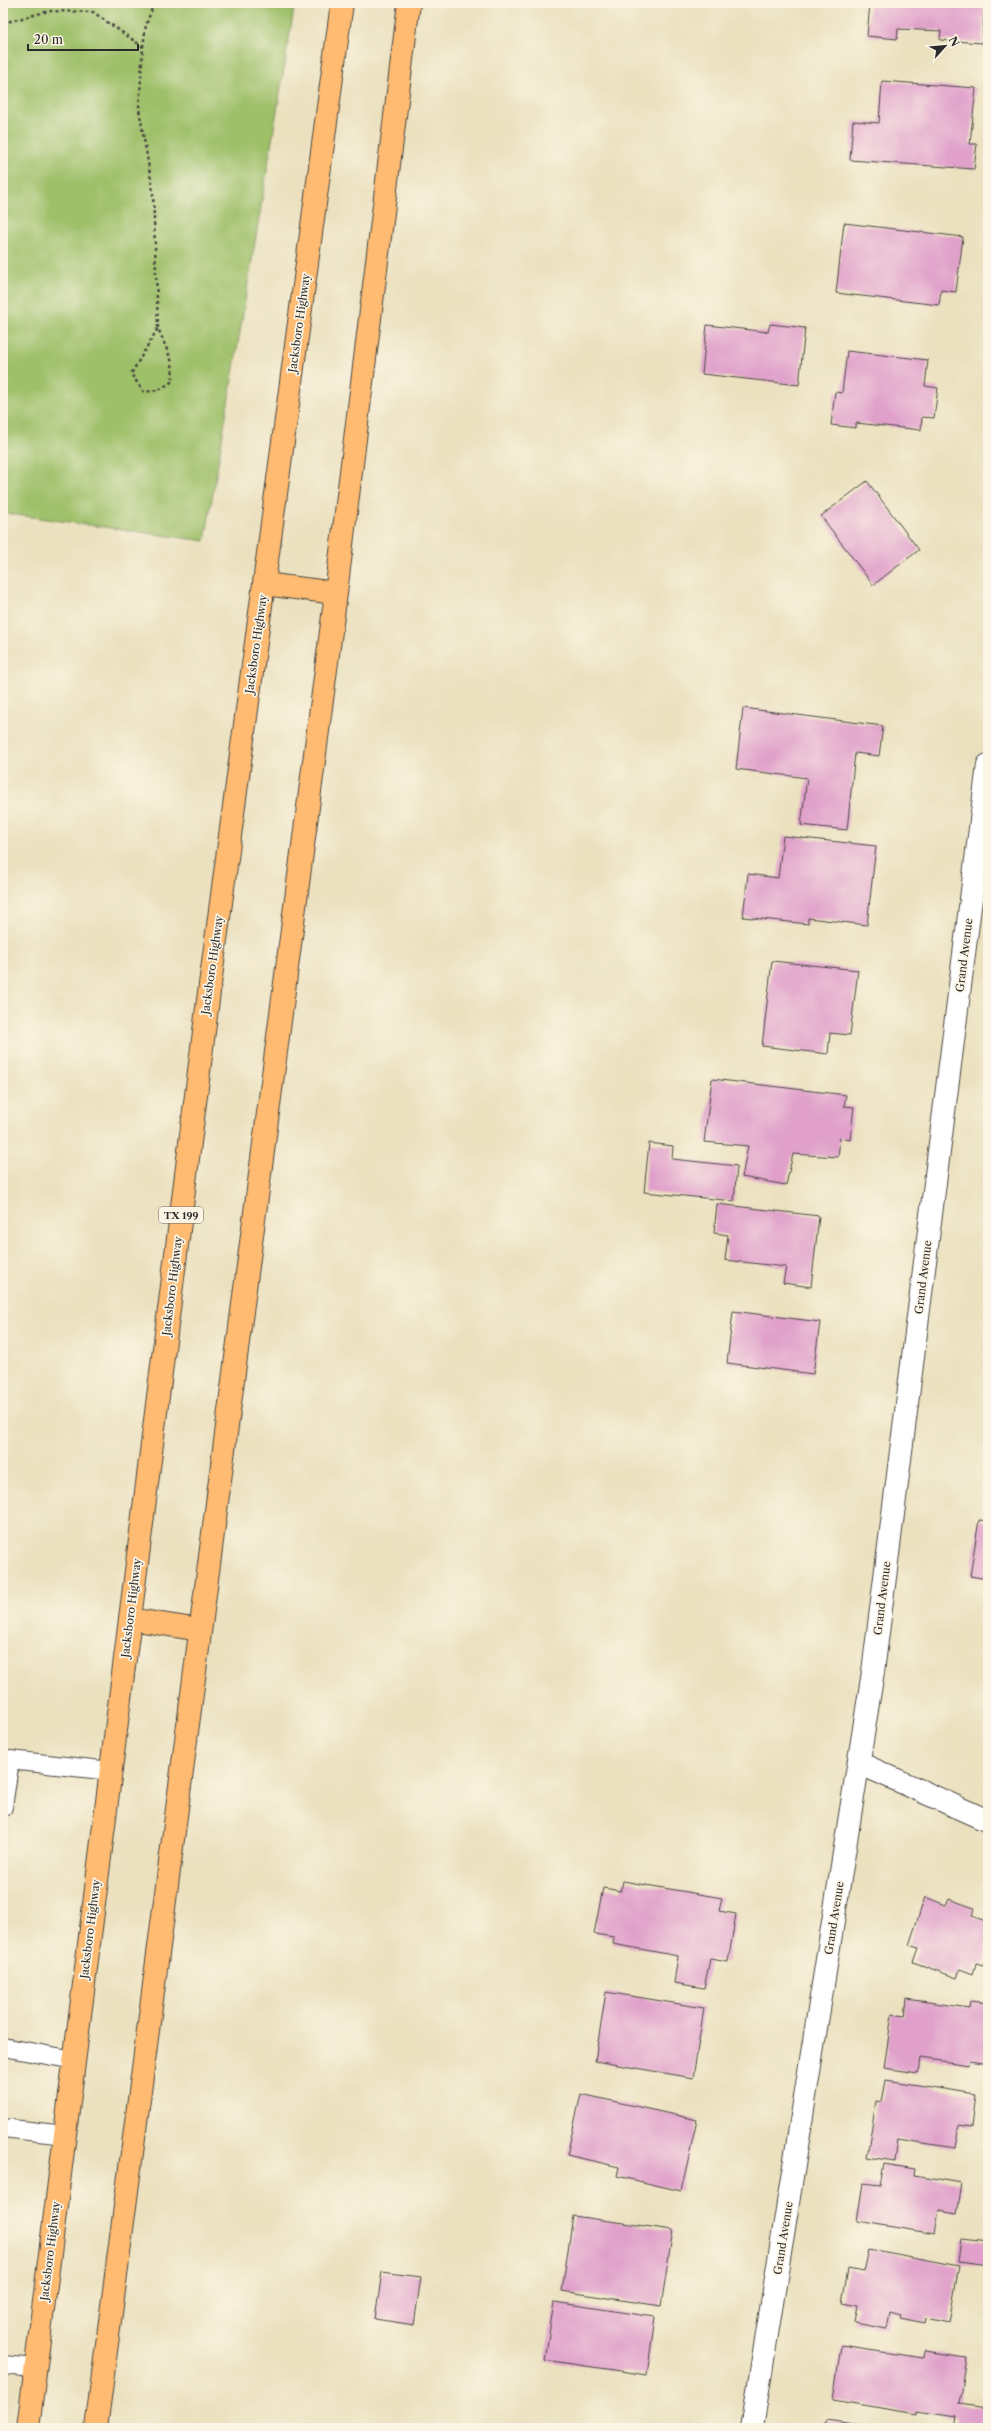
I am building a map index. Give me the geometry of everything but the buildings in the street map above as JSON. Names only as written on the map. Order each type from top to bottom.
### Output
[{"type":"main road","name":"Jacksboro Highway","points":[[28,2428],[208,992],[342,3]]},
{"type":"main road","points":[[96,2428],[336,593],[409,3]]},
{"type":"main road","points":[[264,584],[336,593]]},
{"type":"main road","points":[[130,1619],[200,1630]]},
{"type":"street","name":"Grand Avenue","points":[[752,2428],[859,1763],[872,1672],[988,764]]},
{"type":"street","points":[[859,1763],[988,1821]]},
{"type":"lane","points":[[3,1807],[10,1760],[111,1772]]},
{"type":"lane","points":[[3,2047],[74,2060]]},
{"type":"lane","points":[[3,2128],[65,2135]]},
{"type":"lane","points":[[3,2365],[35,2368]]},
{"type":"path","points":[[154,3],[146,25],[139,109],[153,192],[158,328],[172,362],[173,381],[159,390],[144,392],[131,374],[158,328]]},
{"type":"path","points":[[3,23],[49,11],[93,12],[143,47]]},
{"type":"green space","points":[[3,3],[295,3],[205,541],[3,513]]}]
